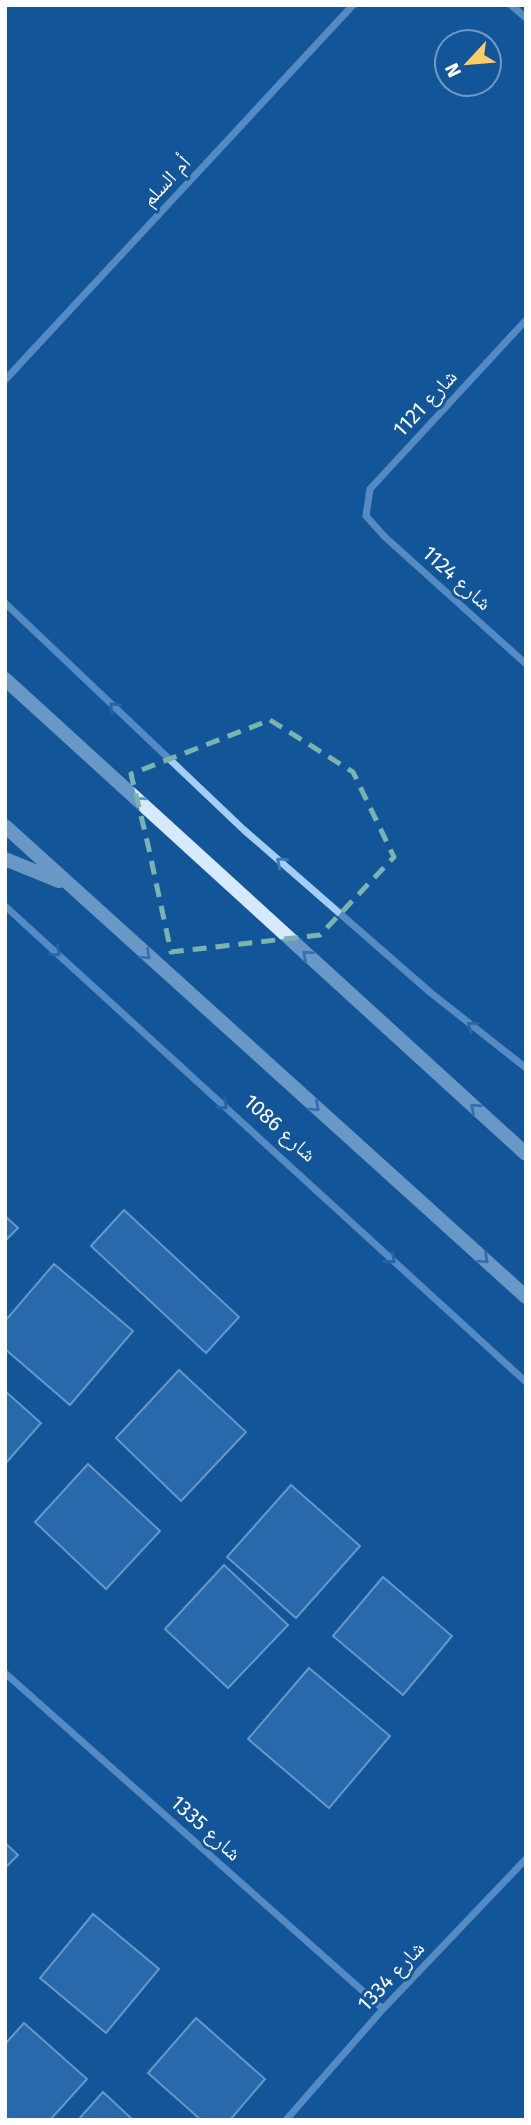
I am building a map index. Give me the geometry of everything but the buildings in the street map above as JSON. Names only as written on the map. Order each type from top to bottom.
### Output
[{"type":"street","name":"أم السلم","points":[[5,380],[353,5]]},
{"type":"street","points":[[511,5],[526,18]]},
{"type":"street","name":"شارع 1121","points":[[366,516],[370,489],[526,320]]},
{"type":"street","name":"شارع 1124","points":[[366,516],[385,537],[526,664]]},
{"type":"street","points":[[5,603],[244,830],[431,993],[526,1068]]},
{"type":"street","points":[[5,679],[526,1154]]},
{"type":"street","name":"شارع 1086","points":[[5,826],[526,1297]]},
{"type":"street","points":[[5,859],[69,885]]},
{"type":"street","name":"شارع 1086","points":[[5,905],[526,1382]]},
{"type":"street","name":"شارع 1335","points":[[5,1673],[383,2009]]},
{"type":"street","name":"شارع 1334","points":[[286,2120],[383,2009],[526,1859]]},
{"type":"highlighted area","points":[[270,720],[353,772],[394,857],[320,935],[171,952],[131,774]]}]
